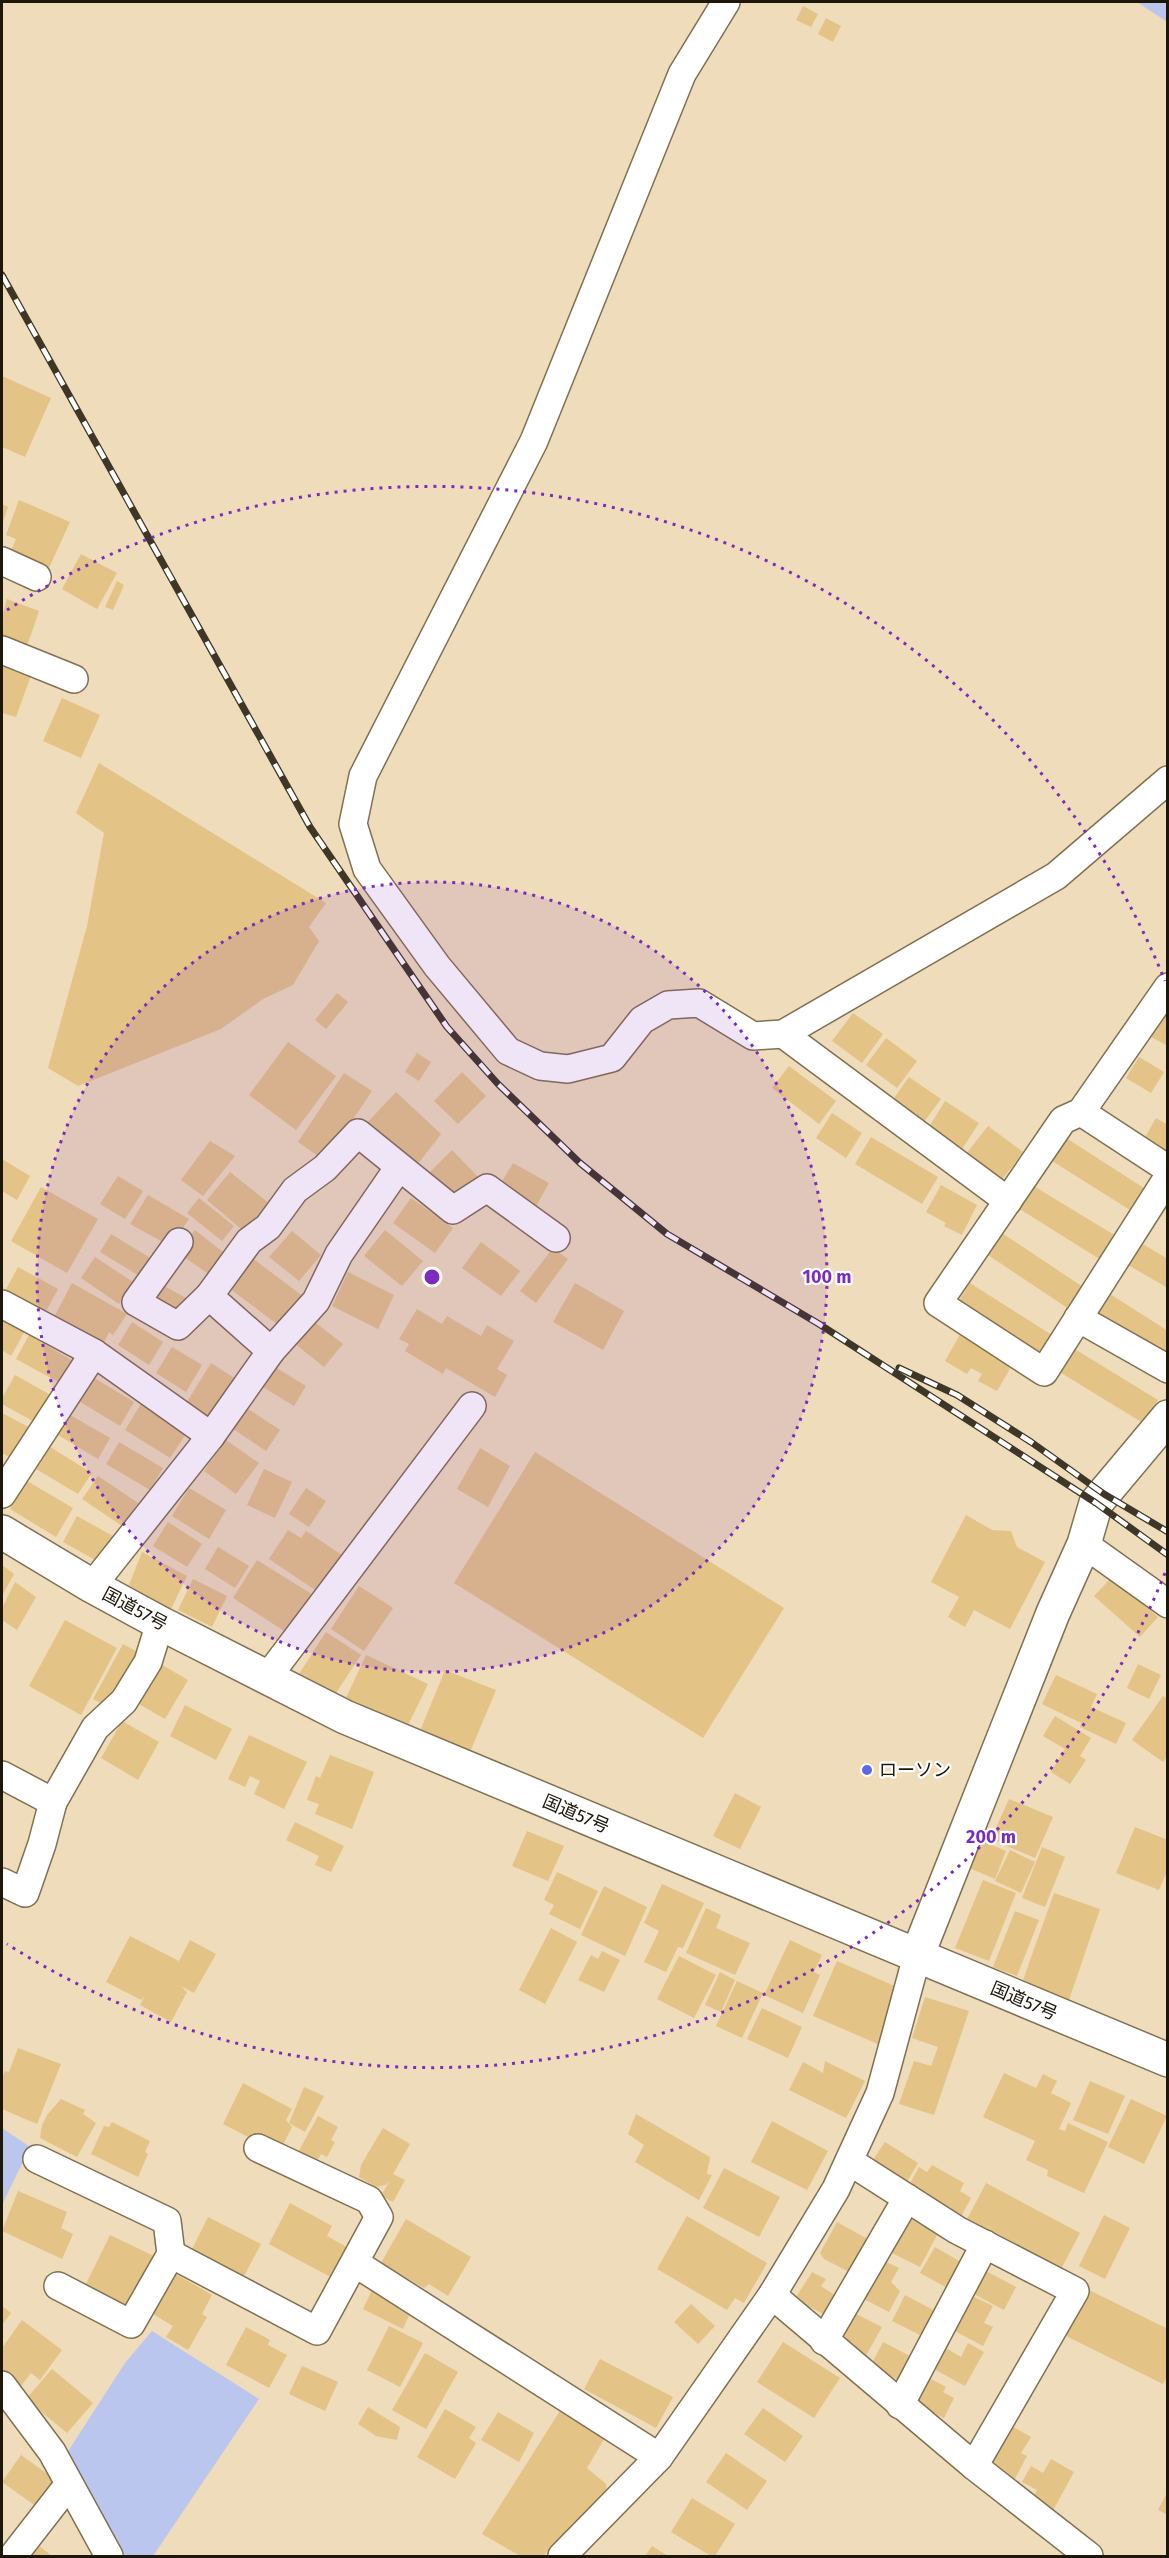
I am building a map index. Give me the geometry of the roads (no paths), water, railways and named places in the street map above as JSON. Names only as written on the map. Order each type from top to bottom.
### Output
[{"type":"main road","points":[[917,1956],[1053,1613],[1084,1544],[1096,1503],[1167,1417]]},
{"type":"main road","name":"国道57号","points":[[2,1532],[92,1586],[160,1623],[345,1717],[1167,2060]]},
{"type":"street","points":[[726,2],[682,74],[534,441],[363,776],[353,824],[367,869],[437,966],[508,1051],[540,1066],[568,1069],[612,1058],[642,1020],[668,1005],[699,1003],[753,1036],[783,1034],[1056,876],[1167,780]]},
{"type":"street","points":[[2,561],[37,577]]},
{"type":"street","points":[[2,650],[74,679]]},
{"type":"street","points":[[1164,1192],[1044,1372],[938,1303],[1063,1120],[1081,1112],[1167,987]]},
{"type":"street","points":[[783,1034],[1008,1201]]},
{"type":"street","points":[[1081,1112],[1167,1169]]},
{"type":"street","points":[[179,1242],[136,1302],[178,1326],[209,1296],[249,1241],[268,1227],[295,1190],[325,1168],[358,1133],[453,1210],[487,1188],[556,1238]]},
{"type":"street","points":[[92,1586],[211,1436],[271,1351],[316,1301],[339,1254],[399,1167]]},
{"type":"street","points":[[209,1296],[271,1351]]},
{"type":"street","points":[[2,1304],[94,1353],[211,1436]]},
{"type":"street","points":[[1078,1318],[1167,1369]]},
{"type":"street","points":[[2,1494],[94,1353]]},
{"type":"street","points":[[267,1678],[472,1406]]},
{"type":"street","points":[[1084,1544],[1167,1604]]},
{"type":"street","points":[[2,1882],[25,1893],[42,1844],[53,1802],[95,1728],[124,1701],[148,1662],[160,1623]]},
{"type":"street","points":[[2,1775],[53,1802]]},
{"type":"street","points":[[562,2556],[659,2457],[772,2295],[836,2189],[880,2093],[917,1956]]},
{"type":"street","points":[[171,2254],[316,2331],[379,2217],[369,2200],[258,2148]]},
{"type":"street","points":[[37,2159],[167,2221],[171,2254],[131,2324],[58,2286]]},
{"type":"street","points":[[849,2161],[957,2230],[1075,2291],[974,2466]]},
{"type":"street","points":[[824,2341],[907,2198]]},
{"type":"street","points":[[900,2405],[985,2244]]},
{"type":"street","points":[[355,2263],[659,2457]]},
{"type":"street","points":[[772,2295],[974,2466],[1089,2556]]},
{"type":"street","points":[[2,2385],[52,2452],[109,2556]]},
{"type":"street","points":[[13,2556],[69,2484]]},
{"type":"railway","points":[[2,275],[310,827],[447,1027],[498,1084],[580,1163],[667,1234],[819,1324],[1096,1503],[1168,1555]]},
{"type":"railway","points":[[899,1368],[957,1395],[1031,1442],[1104,1494],[1168,1532]]},
{"type":"place","name":"ローソン","points":[[867,1770]]}]
